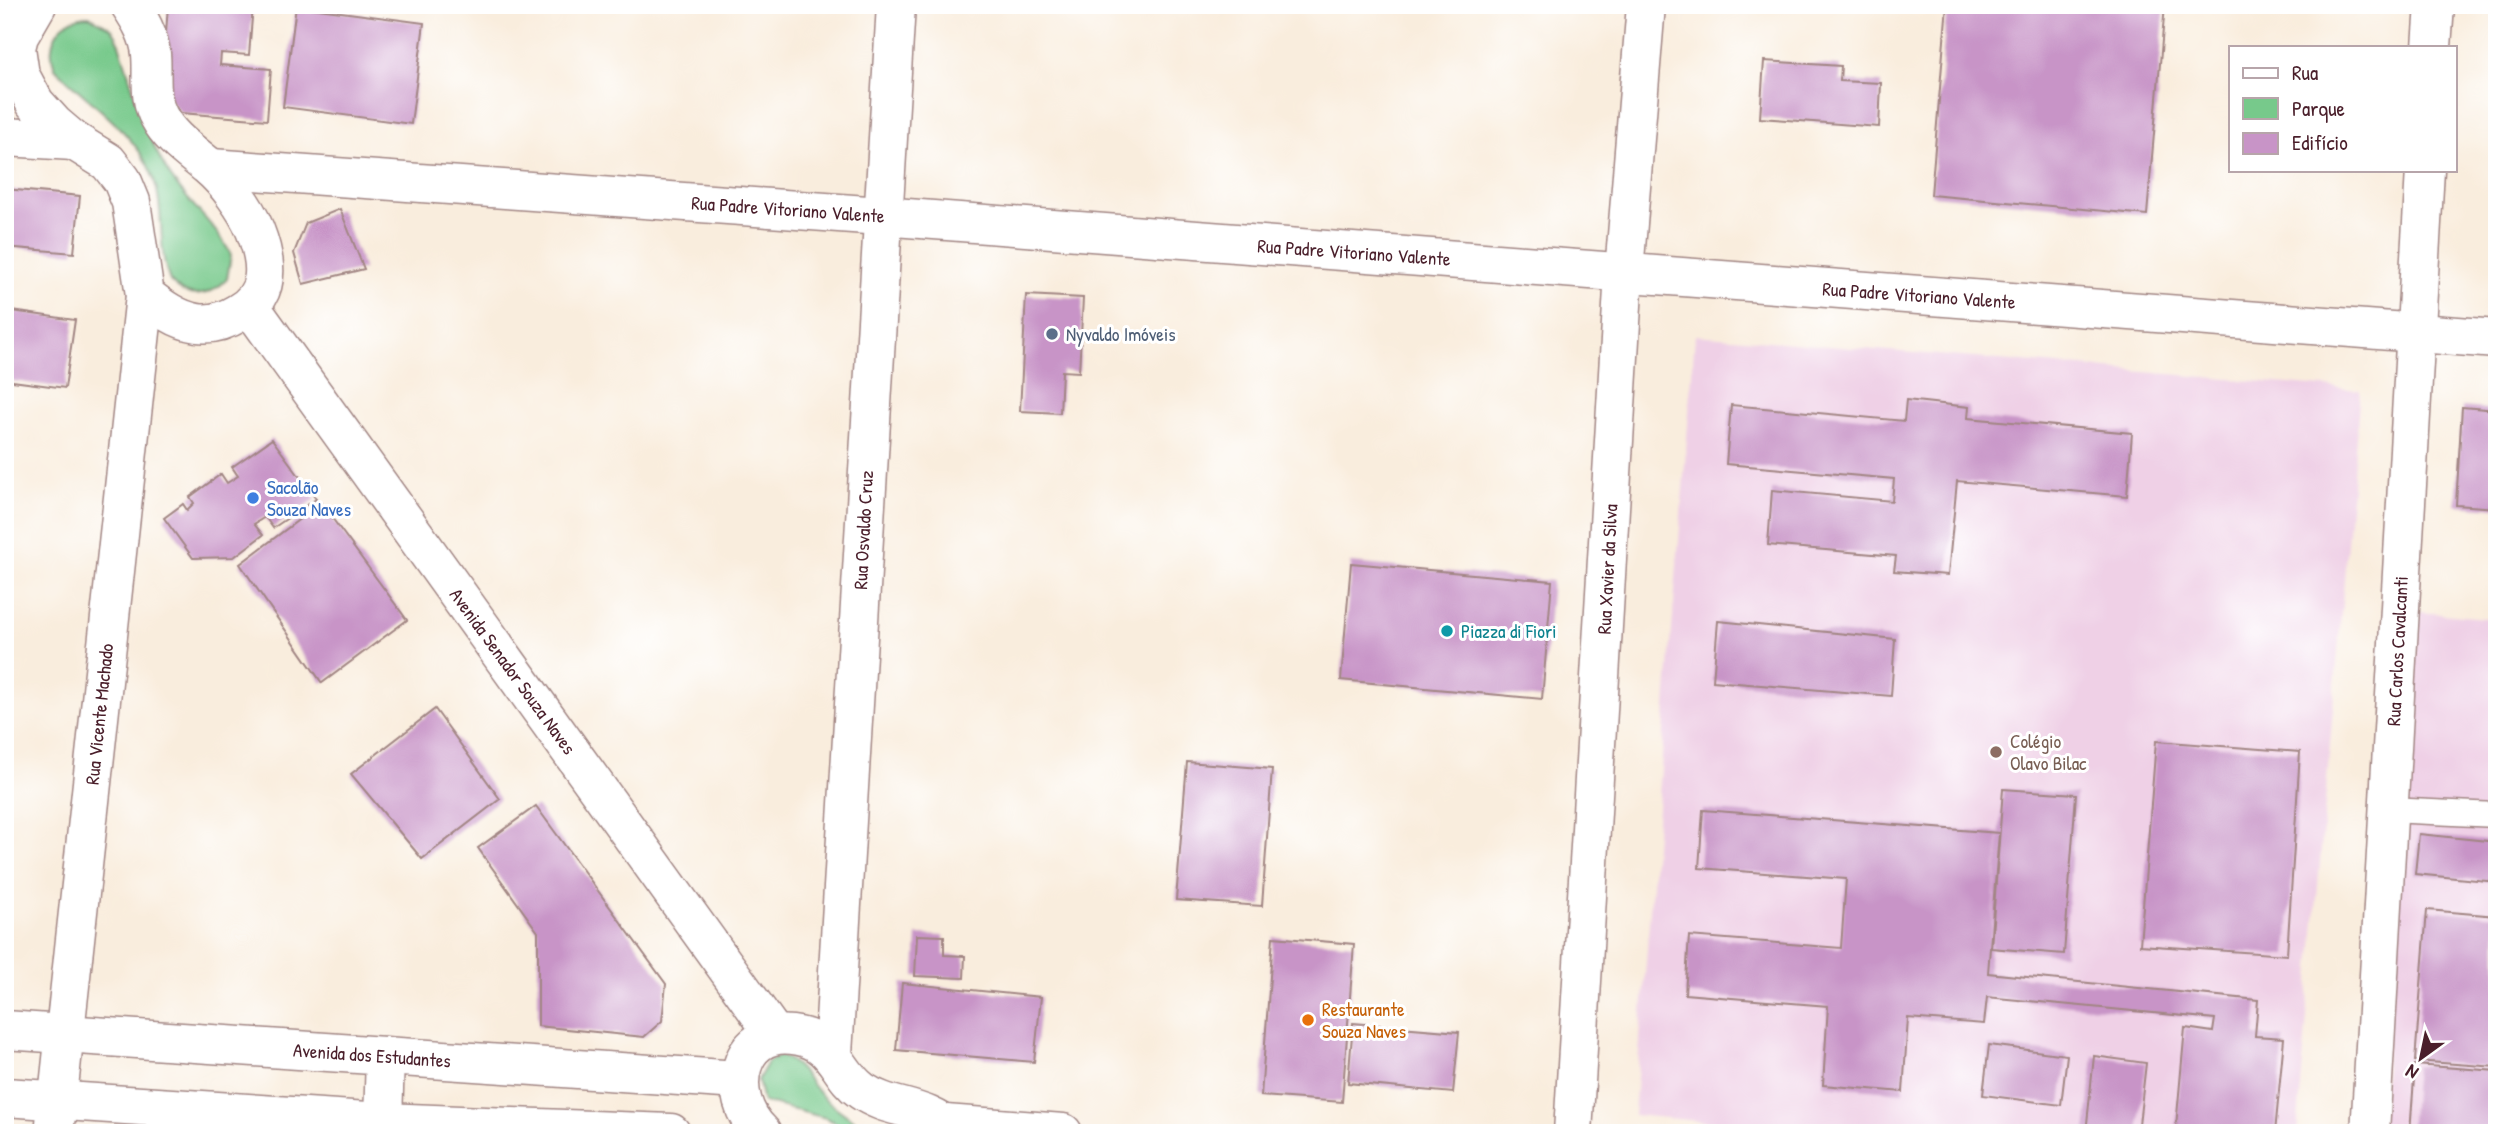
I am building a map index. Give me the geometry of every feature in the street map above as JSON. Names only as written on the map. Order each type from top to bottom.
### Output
[{"type":"street","name":"Rua Vicente Machado","points":[[37,5],[19,36],[16,48],[20,75],[35,103],[74,141],[108,162],[122,180],[131,202],[145,295],[56,1116]]},
{"type":"street","points":[[130,5],[143,24],[151,51],[152,95],[158,116],[173,137],[211,168],[234,196],[255,228],[265,279],[260,295],[250,306],[213,323],[195,323],[163,308],[145,295]]},
{"type":"street","name":"Rua Osvaldo Cruz","points":[[833,1054],[881,215],[896,5]]},
{"type":"street","name":"Rua Xavier da Silva","points":[[1573,1133],[1624,272],[1646,5]]},
{"type":"street","points":[[2432,46],[2435,5]]},
{"type":"street","points":[[5,137],[74,141]]},
{"type":"street","name":"Rua Padre Vitoriano Valente","points":[[211,168],[881,215],[2497,339]]},
{"type":"street","name":"Rua Carlos Cavalcanti","points":[[2370,1133],[2425,172]]},
{"type":"street","name":"Avenida Senador Souza Naves","points":[[250,306],[775,1035]]},
{"type":"street","name":"Avenida dos Estudantes","points":[[5,1030],[738,1080]]},
{"type":"street","points":[[762,1133],[744,1109],[738,1080],[740,1066],[747,1056],[759,1044],[775,1035],[796,1035],[814,1040],[833,1054],[851,1081],[864,1093],[925,1112],[950,1128],[1063,1133]]},
{"type":"street","points":[[383,1122],[385,1056]]},
{"type":"street","points":[[5,1097],[56,1116],[383,1122],[671,1133]]},
{"type":"lane","points":[[2388,810],[2497,815]]},
{"type":"shaded area","name":"Colégio Olavo Bilac","points":[[1695,335],[2360,390],[2297,1133],[1833,1133],[1634,1115]]},
{"type":"shaded area","points":[[2419,612],[2497,619],[2497,1133],[2380,1133]]},
{"type":"green space","points":[[89,16],[111,28],[116,35],[144,122],[158,155],[174,182],[217,233],[231,255],[227,279],[213,290],[198,295],[191,294],[170,281],[164,259],[159,201],[151,171],[129,138],[55,68],[52,49],[57,33],[70,21]]},
{"type":"green space","points":[[779,1056],[799,1068],[830,1103],[876,1133],[857,1133],[826,1118],[763,1102],[758,1080],[768,1062]]},
{"type":"building","points":[[168,5],[253,5],[249,55],[221,53],[220,65],[271,69],[267,120],[181,113],[162,92]]},
{"type":"building","points":[[1947,5],[2165,5],[2147,215],[1931,195]]},
{"type":"building","points":[[296,6],[424,23],[411,124],[283,107]]},
{"type":"building","points":[[1764,61],[1841,66],[1840,81],[1881,83],[1879,127],[1760,118]]},
{"type":"building","points":[[5,189],[80,196],[74,253],[5,247]]},
{"type":"building","points":[[340,209],[364,269],[303,284],[294,253],[306,223]]},
{"type":"building","name":"Nyvaldo Imóveis","points":[[1026,295],[1083,298],[1079,372],[1062,371],[1060,413],[1020,411]]},
{"type":"building","points":[[5,310],[75,320],[65,388],[5,380]]},
{"type":"building","points":[[1906,400],[1969,407],[1968,418],[2132,433],[2127,496],[1957,481],[1948,575],[1894,571],[1896,556],[1768,545],[1772,490],[1892,501],[1894,479],[1726,464],[1731,405],[1904,421]]},
{"type":"building","points":[[2462,407],[2497,410],[2497,508],[2456,505]]},
{"type":"building","name":"Sacolão Souza Naves","points":[[272,439],[316,499],[273,528],[265,517],[254,524],[263,535],[234,557],[193,558],[164,518],[183,504],[187,510],[194,503],[190,497],[221,474],[227,483],[238,476],[232,467]]},
{"type":"building","points":[[321,503],[407,620],[322,683],[240,564]]},
{"type":"building","name":"Piazza di Fiori","points":[[1351,563],[1552,581],[1542,699],[1341,680]]},
{"type":"building","points":[[1718,621],[1895,639],[1891,696],[1713,681]]},
{"type":"building","points":[[435,709],[500,799],[422,859],[351,774]]},
{"type":"building","points":[[2156,741],[2300,752],[2287,955],[2140,945]]},
{"type":"building","points":[[1187,762],[1272,769],[1262,906],[1176,900]]},
{"type":"building","points":[[2003,789],[2076,794],[2064,954],[1991,948]]},
{"type":"building","points":[[536,806],[666,984],[662,1021],[644,1037],[538,1026],[538,932],[478,848]]},
{"type":"building","points":[[1703,810],[1999,833],[1988,973],[2258,1000],[2255,1036],[2284,1038],[2275,1133],[2176,1127],[2185,1028],[2213,1032],[2215,1019],[1987,997],[1984,1024],[1908,1018],[1903,1092],[1823,1085],[1828,1006],[1685,994],[1689,936],[1841,948],[1846,879],[1699,868]]},
{"type":"building","points":[[2419,834],[2497,842],[2497,882],[2415,874]]},
{"type":"building","points":[[2427,910],[2497,916],[2497,1067],[2415,1061]]},
{"type":"building","points":[[917,935],[944,936],[944,955],[965,956],[964,978],[915,976]]},
{"type":"building","name":"Restaurante Souza Naves","points":[[1273,937],[1354,944],[1342,1102],[1261,1096]]},
{"type":"building","points":[[902,983],[1041,997],[1034,1062],[896,1050]]},
{"type":"building","points":[[1353,1023],[1459,1032],[1453,1093],[1348,1083]]},
{"type":"building","points":[[1989,1045],[2067,1055],[2061,1105],[1983,1095]]},
{"type":"building","points":[[2094,1056],[2146,1063],[2138,1133],[2086,1133]]},
{"type":"building","points":[[2415,1065],[2497,1071],[2497,1133],[2410,1133]]},
{"type":"place","name":"Nyvaldo Imóveis","points":[[1052,334]]},
{"type":"place","name":"Sacolão Souza Naves","points":[[253,498]]},
{"type":"place","name":"Piazza di Fiori","points":[[1447,631]]},
{"type":"place","name":"Colégio Olavo Bilac","points":[[1996,752]]},
{"type":"place","name":"Restaurante Souza Naves","points":[[1308,1020]]}]
